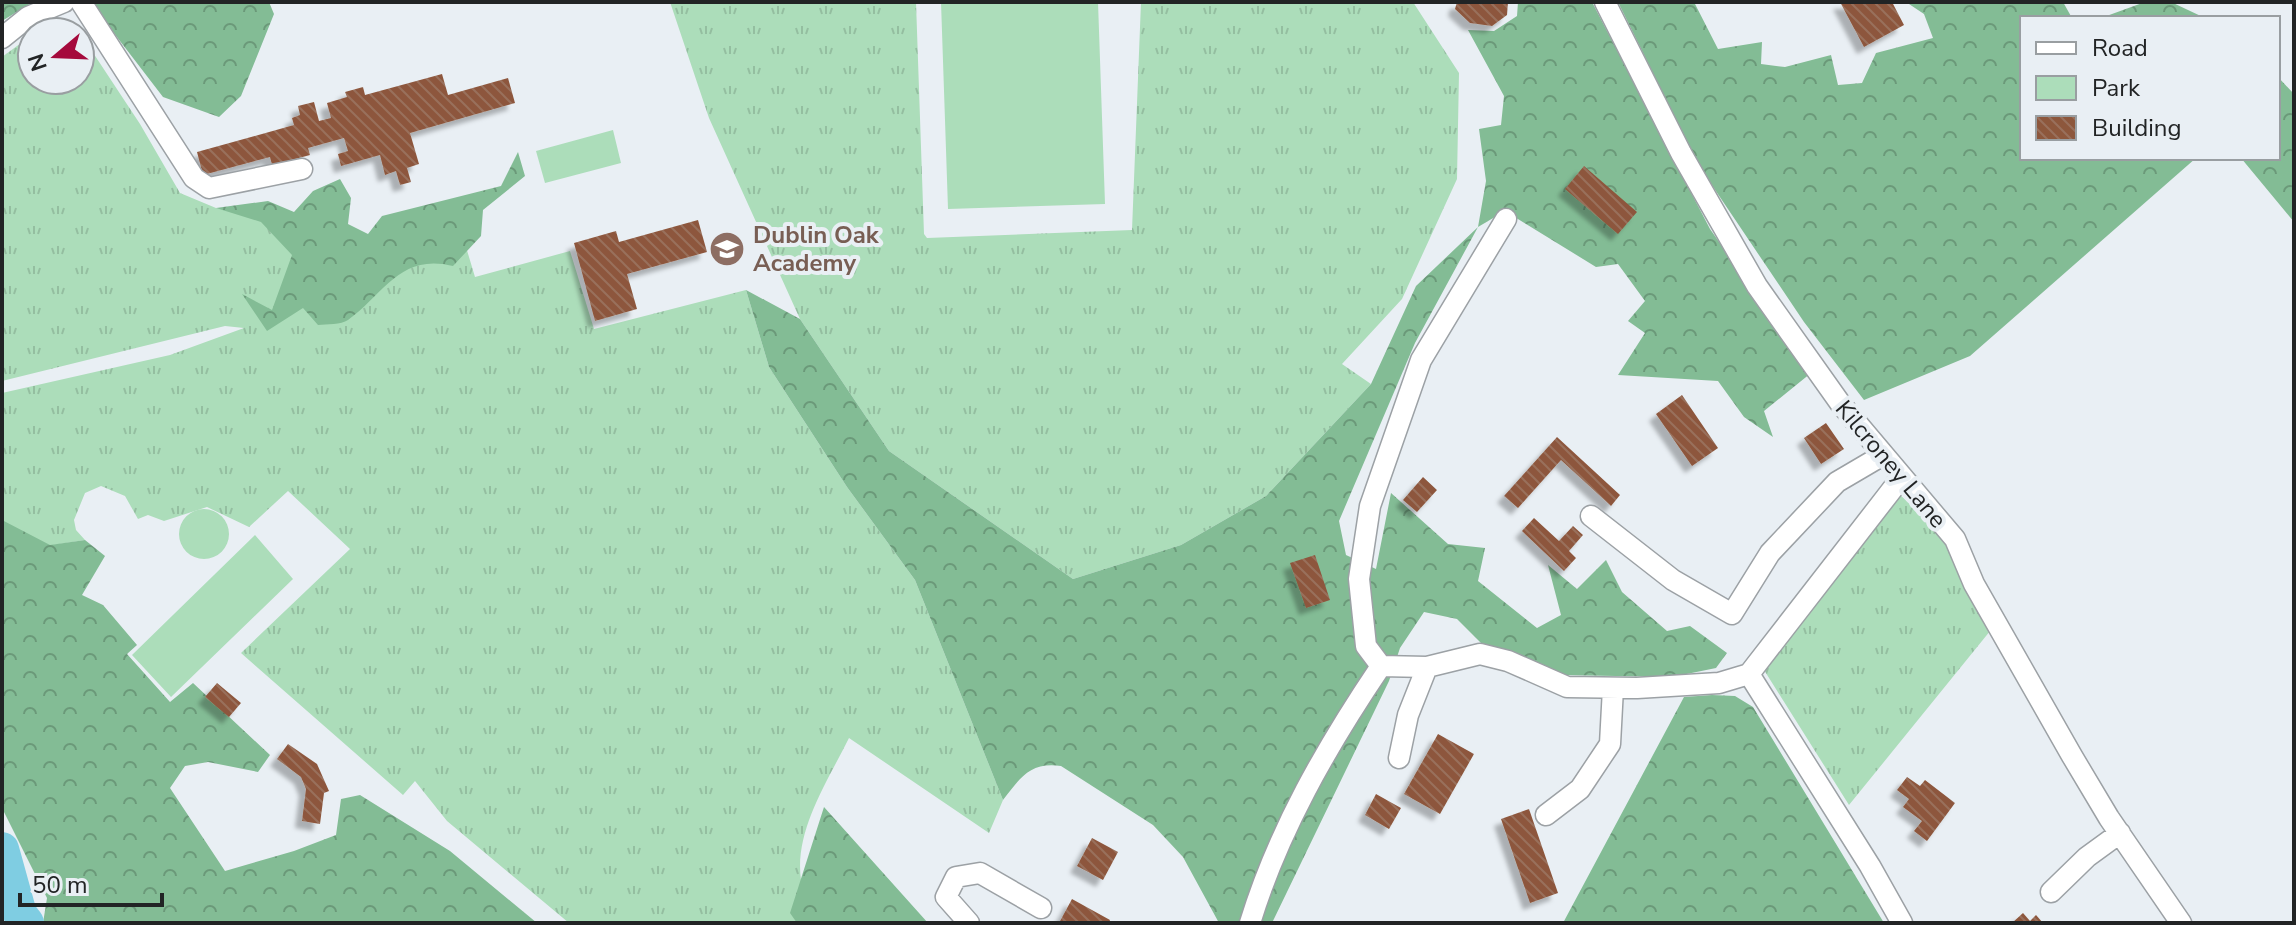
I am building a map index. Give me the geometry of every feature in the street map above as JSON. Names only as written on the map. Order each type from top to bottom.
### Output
[{"type":"street","points":[[2,38],[28,17],[64,2]]},
{"type":"street","points":[[81,2],[194,178],[209,188],[302,169]]},
{"type":"street","name":"Kilcroney Lane","points":[[1605,2],[1681,153],[1757,286],[1840,403],[1955,539],[1974,584],[2120,833],[2181,923]]},
{"type":"street","points":[[1381,666],[1366,646],[1359,579],[1370,506],[1421,360],[1506,219]]},
{"type":"street","points":[[1591,516],[1673,580],[1732,614],[1770,553],[1837,482],[1883,455]]},
{"type":"street","points":[[1381,666],[1427,667],[1480,654],[1508,661],[1567,687],[1719,683],[1749,674],[1901,478]]},
{"type":"street","points":[[1250,923],[1261,886],[1328,745],[1381,666]]},
{"type":"street","points":[[1399,758],[1408,715],[1427,667]]},
{"type":"street","points":[[1749,674],[1870,866],[1902,923]]},
{"type":"street","points":[[1546,815],[1580,789],[1610,744],[1613,688]]},
{"type":"street","points":[[2051,892],[2087,857],[2120,833]]},
{"type":"street","points":[[969,923],[946,897],[956,877],[980,873],[1041,908]]},
{"type":"green space","points":[[2,2],[33,2],[2,21]]},
{"type":"green space","points":[[90,2],[269,2],[274,14],[241,96],[219,117],[163,97]]},
{"type":"green space","points":[[670,2],[916,2],[924,234],[927,238],[1132,230],[1141,2],[1413,2],[1459,73],[1457,179],[1402,299],[1342,364],[1371,384],[1266,496],[1181,545],[1073,579],[889,451],[800,319],[709,118]]},
{"type":"green space","points":[[941,2],[1098,2],[1105,204],[948,209]]},
{"type":"green space","points":[[1518,2],[1592,2],[1710,229],[1811,373],[1764,411],[1773,437],[1744,417],[1718,381],[1618,375],[1645,333],[1628,321],[1645,301],[1618,264],[1596,267],[1505,211],[1478,227],[1486,181],[1479,129],[1501,125],[1504,96],[1468,30],[1494,31],[1517,16]]},
{"type":"green space","points":[[1618,2],[1694,2],[1718,49],[1762,42],[1761,64],[1785,67],[1831,55],[1838,85],[1862,83],[1876,53],[1933,38],[1924,14],[1906,2],[2063,2],[2071,16],[2020,16],[2020,160],[2194,160],[1970,356],[1864,400],[1804,322],[1697,163]]},
{"type":"green space","points":[[2145,2],[2171,2],[2201,16],[2106,16]]},
{"type":"green space","points":[[16,47],[16,96],[96,96],[96,57],[180,193],[216,208],[259,213],[298,252],[466,247],[475,277],[570,251],[594,329],[746,290],[769,367],[847,487],[915,580],[1003,800],[989,833],[849,738],[815,806],[801,852],[800,876],[806,899],[818,923],[569,923],[447,821],[415,781],[403,795],[241,653],[350,549],[288,491],[249,527],[207,507],[164,521],[148,515],[138,519],[125,496],[101,486],[85,493],[74,520],[76,530],[85,540],[47,546],[2,522],[2,393],[170,355],[244,328],[225,326],[2,381],[2,57]]},
{"type":"green space","points":[[2280,79],[2294,94],[2294,222],[2243,160],[2280,160]]},
{"type":"green space","points":[[613,130],[621,163],[545,183],[536,151]]},
{"type":"green space","points":[[518,152],[525,176],[483,210],[481,236],[453,266],[435,263],[406,270],[345,322],[318,325],[303,308],[267,331],[242,294],[272,310],[292,255],[261,222],[216,208],[268,201],[294,212],[313,191],[340,179],[351,198],[348,224],[368,234],[382,216],[501,186]]},
{"type":"green space","points":[[1478,227],[1415,343],[1339,521],[1346,555],[1376,569],[1391,493],[1448,544],[1485,548],[1478,581],[1537,628],[1561,615],[1548,565],[1577,589],[1606,560],[1622,592],[1667,631],[1690,626],[1727,653],[1716,668],[1672,677],[1560,675],[1488,650],[1457,619],[1424,612],[1400,648],[1389,681],[1272,923],[1219,923],[1183,857],[1153,825],[1061,766],[1041,766],[1027,773],[1003,800],[915,580],[847,487],[769,367],[746,290],[800,319],[889,451],[1073,579],[1181,545],[1266,496],[1371,384],[1416,286]]},
{"type":"green space","points":[[1900,495],[1937,528],[1999,620],[1849,805],[1764,670]]},
{"type":"green space","points":[[204,509],[222,516],[229,534],[222,552],[204,559],[186,552],[179,534],[186,516]]},
{"type":"green space","points":[[2,520],[50,545],[85,540],[105,556],[82,595],[103,605],[137,645],[127,654],[170,702],[193,683],[270,755],[258,772],[208,762],[185,766],[170,788],[225,871],[336,835],[341,799],[360,795],[450,851],[537,923],[43,923],[47,898],[2,808]]},
{"type":"green space","points":[[255,535],[293,579],[171,697],[132,655]]},
{"type":"green space","points":[[1735,696],[1753,707],[1884,923],[1563,923],[1684,697]]},
{"type":"green space","points":[[824,807],[928,923],[797,923],[790,913]]},
{"type":"building","points":[[1457,2],[1508,2],[1507,15],[1492,26],[1470,23],[1455,9]]},
{"type":"building","points":[[1840,2],[1892,2],[1904,25],[1864,47]]},
{"type":"building","points":[[442,74],[448,95],[508,78],[515,103],[410,133],[419,164],[407,168],[411,182],[400,185],[396,171],[385,175],[380,155],[341,166],[338,154],[348,151],[344,138],[308,148],[310,155],[272,165],[270,157],[203,175],[197,152],[294,125],[292,118],[300,115],[298,106],[314,102],[319,121],[331,118],[327,103],[347,97],[345,92],[363,87],[365,95]]},
{"type":"building","points":[[1584,166],[1637,212],[1618,234],[1565,189]]},
{"type":"building","points":[[698,220],[707,252],[627,274],[637,309],[595,321],[574,243],[616,231],[619,242]]},
{"type":"building","points":[[1682,395],[1718,448],[1692,466],[1656,414]]},
{"type":"building","points":[[1826,423],[1844,449],[1821,464],[1804,438]]},
{"type":"building","points":[[1557,437],[1620,495],[1611,506],[1561,460],[1518,508],[1504,496]]},
{"type":"building","points":[[1423,477],[1437,490],[1417,512],[1403,500]]},
{"type":"building","points":[[1534,518],[1559,541],[1573,526],[1583,535],[1569,551],[1576,558],[1564,571],[1522,531]]},
{"type":"building","points":[[1315,555],[1330,600],[1306,608],[1290,563]]},
{"type":"building","points":[[217,683],[241,703],[229,717],[205,697]]},
{"type":"building","points":[[1438,734],[1474,754],[1440,814],[1404,794]]},
{"type":"building","points":[[288,744],[317,764],[329,791],[324,793],[320,824],[302,821],[306,789],[301,777],[277,759]]},
{"type":"building","points":[[1907,777],[1920,786],[1925,780],[1955,803],[1927,841],[1914,831],[1922,821],[1903,807],[1909,799],[1897,790]]},
{"type":"building","points":[[1376,794],[1401,808],[1389,829],[1365,815]]},
{"type":"building","points":[[1529,809],[1558,893],[1530,903],[1501,819]]},
{"type":"building","points":[[1092,838],[1118,852],[1103,880],[1077,866]]},
{"type":"building","points":[[1072,899],[1110,920],[1109,923],[1059,923]]},
{"type":"building","points":[[2023,913],[2030,921],[2036,915],[2043,923],[2012,923]]},
{"type":"waterway","points":[[2,849],[20,914],[27,923]]},
{"type":"place","name":"Dublin Oak Academy","points":[[727,249]]}]
